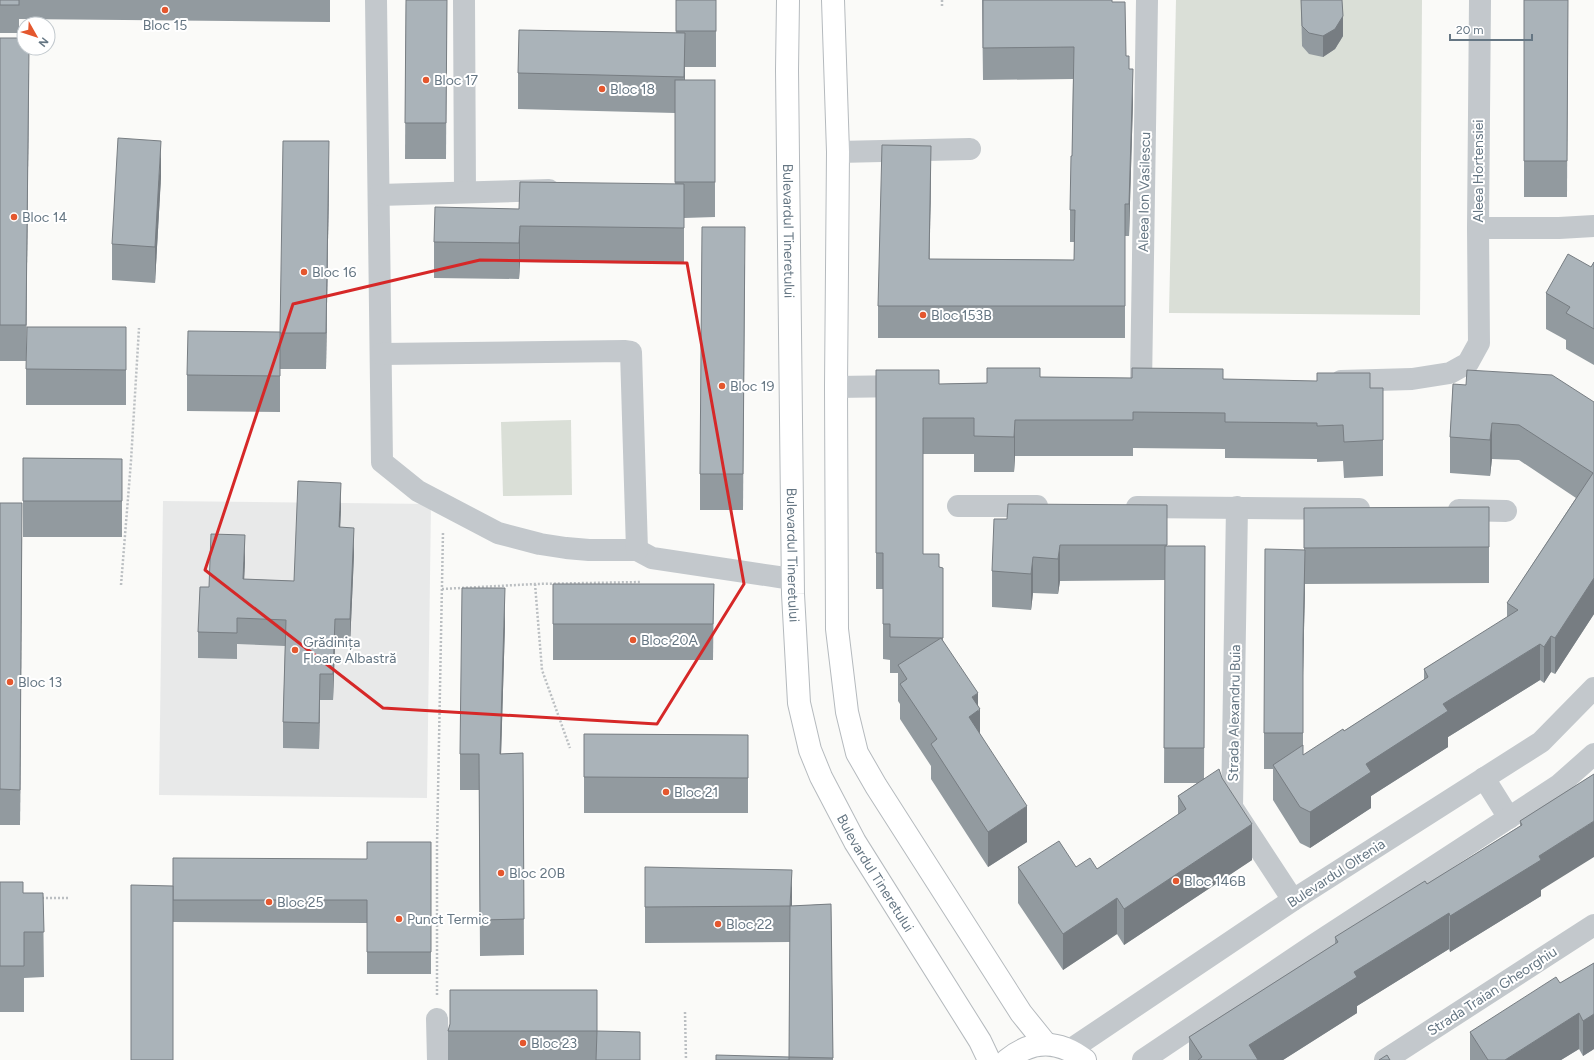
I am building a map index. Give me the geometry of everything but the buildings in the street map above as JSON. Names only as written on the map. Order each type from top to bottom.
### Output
[{"type":"main road","name":"Bulevardul Tineretului","points":[[788,0],[792,579],[799,703],[810,750],[820,777],[855,842],[980,1041],[989,1060]]},
{"type":"main road","points":[[833,0],[838,152],[836,387],[837,628],[846,712],[858,752],[876,786],[1021,1013],[1046,1044]]},
{"type":"main road","points":[[1007,1060],[1016,1052],[1030,1046],[1046,1044],[1058,1045],[1078,1055]]},
{"type":"street","points":[[376,0],[382,462],[418,491],[498,533],[540,544],[589,550],[637,550],[652,558],[792,579]]},
{"type":"street","points":[[464,0],[465,192]]},
{"type":"street","name":"Aleea Ion Vasilescu","points":[[1118,385],[1149,384],[1148,0]]},
{"type":"street","name":"Aleea Hortensiei","points":[[1324,381],[1412,379],[1450,373],[1468,363],[1480,343],[1478,228],[1480,0]]},
{"type":"street","points":[[838,152],[970,149]]},
{"type":"street","points":[[379,195],[568,189]]},
{"type":"street","points":[[1478,228],[1559,228],[1594,226]]},
{"type":"street","points":[[381,354],[630,352],[637,550]]},
{"type":"street","points":[[836,387],[924,386]]},
{"type":"street","points":[[958,506],[1054,506]]},
{"type":"street","points":[[1118,506],[1378,509]]},
{"type":"street","name":"Strada Alexandru Buia","points":[[1237,507],[1232,807],[1293,900]]},
{"type":"street","points":[[1439,510],[1506,511]]},
{"type":"street","name":"Bulevardul Oltenia","points":[[1078,1055],[1293,900],[1541,742],[1594,688]]},
{"type":"street","points":[[1143,1060],[1559,785],[1594,754]]},
{"type":"street","points":[[1484,778],[1509,818]]},
{"type":"street","name":"Strada Traian Gheorghiu","points":[[1389,1059],[1594,925]]},
{"type":"street","points":[[437,1019],[438,1060]]},
{"type":"path","points":[[942,0],[942,6]]},
{"type":"path","points":[[121,585],[131,461],[139,328]]},
{"type":"path","points":[[437,1019],[437,845],[443,504]]},
{"type":"path","points":[[442,589],[535,584],[646,581]]},
{"type":"path","points":[[535,584],[542,670],[570,748]]},
{"type":"path","points":[[38,898],[69,898]]},
{"type":"path","points":[[685,1012],[686,1060]]},
{"type":"highlighted area","points":[[480,260],[687,263],[744,584],[657,724],[383,708],[205,570],[293,304]]},
{"type":"shaded area","points":[[1176,0],[1422,0],[1420,315],[1169,313]]},
{"type":"shaded area","points":[[571,420],[572,495],[503,496],[501,422]]},
{"type":"shaded area","name":"Grădinița Floare Albastră","points":[[163,501],[431,504],[427,798],[159,795]]},
{"type":"place","name":"Bloc 15","points":[[165,10]]},
{"type":"place","name":"Bloc 17","points":[[426,80]]},
{"type":"place","name":"Bloc 18","points":[[602,89]]},
{"type":"place","name":"Bloc 14","points":[[14,217]]},
{"type":"place","name":"Bloc 16","points":[[304,272]]},
{"type":"place","name":"Bloc 153B","points":[[923,315]]},
{"type":"place","name":"Bloc 19","points":[[722,386]]},
{"type":"place","name":"Bloc 20A","points":[[633,640]]},
{"type":"place","name":"Grădinița Floare Albastră","points":[[295,650]]},
{"type":"place","name":"Bloc 13","points":[[10,682]]},
{"type":"place","name":"Bloc 21","points":[[666,792]]},
{"type":"place","name":"Bloc 20B","points":[[501,873]]},
{"type":"place","name":"Bloc 146B","points":[[1176,881]]},
{"type":"place","name":"Bloc 25","points":[[269,902]]},
{"type":"place","name":"Punct Termic","points":[[399,919]]},
{"type":"place","name":"Bloc 22","points":[[718,924]]},
{"type":"place","name":"Bloc 23","points":[[523,1043]]}]
